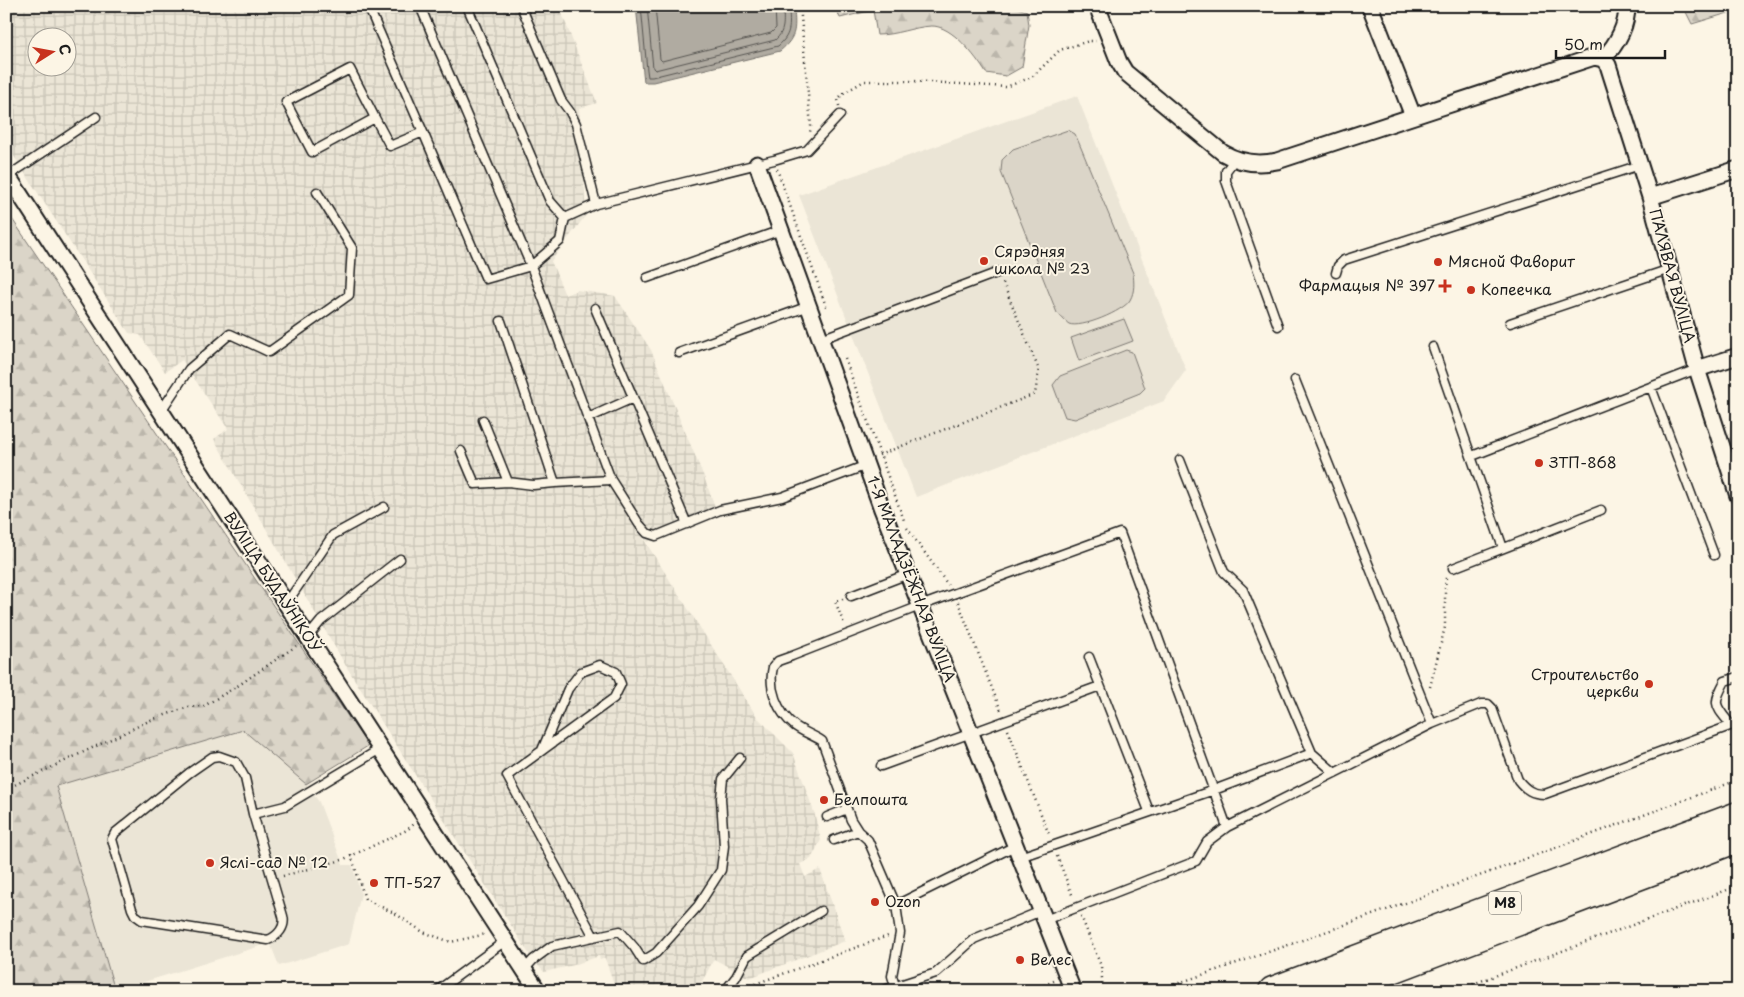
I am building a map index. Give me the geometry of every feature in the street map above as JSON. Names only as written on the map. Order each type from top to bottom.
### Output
[{"type":"highway","name":"М8","points":[[1273,991],[1738,816]]},
{"type":"highway","name":"М8","points":[[1334,991],[1738,838]]},
{"type":"street","points":[[1096,6],[1119,62],[1132,78],[1213,145],[1235,159],[1256,164],[1277,161],[1594,57],[1603,59],[1620,37],[1625,22],[1627,6]]},
{"type":"street","points":[[1370,6],[1413,116]]},
{"type":"street","name":"ПАЛЯВАЯ ВУЛІЦА","points":[[1603,59],[1608,66],[1650,197],[1697,369],[1738,496]]},
{"type":"street","name":"1-Я МАЛАДЗЁЖНАЯ ВУЛІЦА","points":[[757,164],[882,509],[1073,991]]},
{"type":"street","points":[[1650,197],[1738,169]]},
{"type":"street","name":"ВУЛІЦА БУДАЎНІКОЎ","points":[[7,175],[425,816],[502,943],[538,991]]},
{"type":"street","points":[[1697,369],[1738,356]]},
{"type":"lane","points":[[368,6],[486,279],[531,266],[560,241],[565,218]]},
{"type":"lane","points":[[420,6],[531,266],[611,480],[639,524],[647,533],[656,536],[720,510],[782,496],[867,464]]},
{"type":"lane","points":[[467,6],[550,201],[565,218]]},
{"type":"lane","points":[[521,6],[561,100],[576,124],[596,204]]},
{"type":"lane","points":[[375,118],[312,152],[286,102],[350,69],[390,146],[423,132]]},
{"type":"lane","points":[[565,218],[596,204],[774,160],[807,150],[840,115]]},
{"type":"lane","points":[[7,175],[96,117]]},
{"type":"lane","points":[[1235,159],[1226,172],[1226,181],[1278,326]]},
{"type":"lane","points":[[1336,272],[1338,266],[1344,260],[1640,165]]},
{"type":"lane","points":[[161,412],[189,369],[230,334],[269,352],[350,295],[352,248],[317,192]]},
{"type":"lane","points":[[647,278],[781,230]]},
{"type":"lane","points":[[1510,323],[1670,269]]},
{"type":"lane","points":[[821,339],[999,272]]},
{"type":"lane","points":[[678,353],[809,306]]},
{"type":"lane","points":[[595,308],[687,524]]},
{"type":"lane","points":[[500,321],[555,483]]},
{"type":"lane","points":[[1433,347],[1503,548]]},
{"type":"lane","points":[[1472,456],[1697,369]]},
{"type":"lane","points":[[1295,380],[1432,724]]},
{"type":"lane","points":[[1651,386],[1714,555]]},
{"type":"lane","points":[[588,418],[633,398]]},
{"type":"lane","points":[[483,420],[508,482]]},
{"type":"lane","points":[[461,451],[475,484],[508,482],[533,485],[611,480]]},
{"type":"lane","points":[[1180,460],[1224,572],[1243,590],[1312,752],[1335,773]]},
{"type":"lane","points":[[286,604],[333,535],[384,507]]},
{"type":"lane","points":[[1453,568],[1601,510]]},
{"type":"lane","points":[[896,986],[892,976],[900,933],[896,905],[868,840],[858,832],[847,810],[822,741],[796,727],[788,720],[774,695],[771,674],[773,667],[778,662],[920,606],[1120,533],[1227,827]]},
{"type":"lane","points":[[308,638],[321,621],[400,559]]},
{"type":"lane","points":[[851,596],[908,574]]},
{"type":"lane","points":[[1089,657],[1149,811]]},
{"type":"lane","points":[[542,750],[568,689],[581,672],[600,665],[616,672],[621,684],[614,698],[507,776],[594,937]]},
{"type":"lane","points":[[881,991],[936,973],[974,939],[1077,907],[1196,861],[1207,842],[1227,827],[1432,724],[1481,704],[1488,704],[1492,708],[1518,780],[1526,789],[1535,794],[1545,794],[1735,724],[1717,708],[1716,696],[1725,681],[1738,677]]},
{"type":"lane","points":[[881,766],[1100,686]]},
{"type":"lane","points":[[253,814],[285,806],[380,749]]},
{"type":"lane","points":[[896,905],[1017,851],[1053,845],[1214,790],[1312,752]]},
{"type":"lane","points":[[220,756],[236,762],[245,778],[272,880],[284,920],[281,930],[268,940],[142,920],[135,915],[132,909],[112,839],[115,833],[189,773],[212,757],[220,756]]},
{"type":"lane","points":[[524,970],[533,960],[552,946],[620,931],[643,961],[656,953],[698,906],[721,870],[724,846],[721,798],[723,779],[740,758]]},
{"type":"lane","points":[[827,817],[847,810]]},
{"type":"lane","points":[[834,840],[858,832]]},
{"type":"lane","points":[[730,991],[747,956],[821,911]]},
{"type":"lane","points":[[437,991],[502,943]]},
{"type":"path","points":[[800,6],[811,126],[807,150]]},
{"type":"path","points":[[840,115],[838,99],[844,93],[864,81],[914,81],[1006,87],[1032,77],[1060,50],[1089,41],[1110,40]]},
{"type":"path","points":[[774,160],[907,529],[954,594],[1101,966],[1103,991]]},
{"type":"path","points":[[880,455],[1035,394],[1039,370],[999,272]]},
{"type":"path","points":[[1425,705],[1445,626],[1446,577],[1453,568]]},
{"type":"path","points":[[848,634],[835,602],[851,596]]},
{"type":"path","points":[[6,789],[151,720],[188,707],[204,706],[239,685],[308,638]]},
{"type":"path","points":[[1155,991],[1236,964],[1738,780]]},
{"type":"path","points":[[272,880],[342,860],[407,830]]},
{"type":"path","points":[[351,855],[365,900],[396,914],[423,932],[451,942],[489,934],[502,943]]},
{"type":"path","points":[[1454,991],[1738,886]]},
{"type":"path","points":[[730,991],[850,948],[900,933]]},
{"type":"path","points":[[1030,991],[1067,976]]},
{"type":"shaded area","points":[[6,6],[559,6],[597,103],[579,108],[586,215],[551,261],[565,295],[577,290],[615,296],[651,350],[717,512],[648,542],[641,535],[757,717],[793,753],[814,812],[821,840],[811,859],[800,864],[805,877],[820,869],[845,941],[749,978],[714,959],[698,989],[694,991],[616,991],[605,958],[600,960],[599,956],[574,965],[544,972],[533,960],[346,666],[214,439],[228,429],[182,360],[165,372],[140,335],[129,333],[6,144]]},
{"type":"shaded area","name":"Сярэдняя школа № 23","points":[[1077,96],[1186,370],[1164,401],[916,497],[799,195]]},
{"type":"shaded area","name":"Яслі-сад № 12","points":[[243,730],[306,784],[319,802],[343,865],[352,865],[361,894],[349,944],[279,966],[270,943],[115,991],[56,786]]},
{"type":"green space","points":[[835,6],[1010,6],[1027,11],[1029,25],[1022,67],[1006,76],[986,73],[963,43],[939,27],[931,26],[877,35],[873,10],[840,18]]},
{"type":"green space","points":[[1683,6],[1738,6],[1738,10],[1692,24]]},
{"type":"green space","points":[[1068,130],[1075,134],[1079,143],[1133,273],[1134,283],[1130,300],[1120,309],[1092,322],[1075,325],[1069,324],[1057,313],[1001,172],[1002,160],[1013,149]]},
{"type":"green space","points":[[6,210],[368,746],[306,784],[243,730],[56,786],[115,991],[6,991]]},
{"type":"green space","points":[[1124,319],[1133,341],[1079,361],[1071,338]]},
{"type":"green space","points":[[1126,350],[1132,352],[1145,388],[1140,393],[1075,419],[1065,417],[1053,385],[1060,376]]},
{"type":"water","points":[[636,6],[794,6],[794,31],[790,41],[780,51],[653,82],[644,82]]},
{"type":"place","name":"Сярэдняя школа № 23","points":[[984,261]]},
{"type":"place","name":"Мясной Фаворит","points":[[1438,262]]},
{"type":"place","name":"Фармацыя № 397","points":[[1445,286]]},
{"type":"place","name":"Копеечка","points":[[1471,290]]},
{"type":"place","name":"ЗТП-868","points":[[1539,463]]},
{"type":"place","name":"Строительство церкви","points":[[1649,684]]},
{"type":"place","name":"Белпошта","points":[[824,800]]},
{"type":"place","name":"Яслі-сад № 12","points":[[210,863]]},
{"type":"place","name":"ТП-527","points":[[374,883]]},
{"type":"place","name":"Ozon","points":[[875,902]]},
{"type":"place","name":"Велес","points":[[1020,960]]}]
